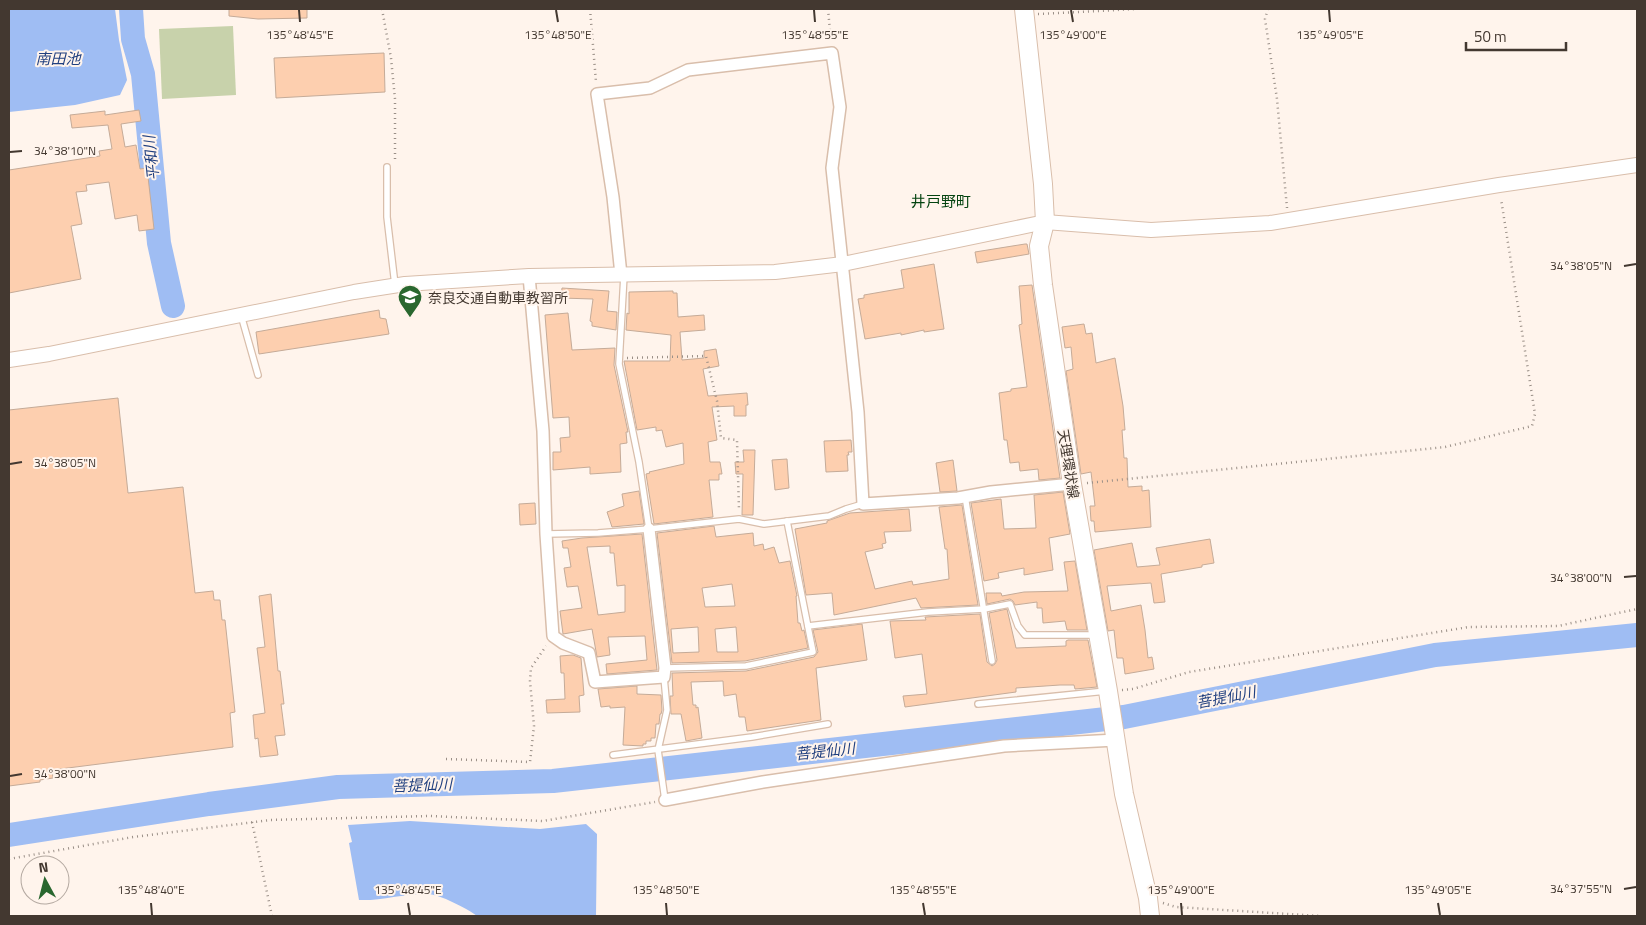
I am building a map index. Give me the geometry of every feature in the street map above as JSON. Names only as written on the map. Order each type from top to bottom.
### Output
[{"type":"main road","name":"天理環状線","points":[[1024,11],[1043,184],[1045,222],[1039,246],[1040,256],[1072,484],[1124,794],[1148,898],[1150,916]]},
{"type":"street","points":[[622,275],[613,197],[597,94],[650,88],[688,70],[832,53],[840,107],[832,168],[858,412],[863,504],[965,496],[1072,484]]},
{"type":"street","points":[[9,360],[49,354],[395,285],[529,276],[776,272],[843,264],[1045,222],[1151,230],[1270,223],[1499,185],[1637,165]]},
{"type":"street","points":[[529,276],[543,431],[546,534],[552,636],[563,643],[590,653],[595,682],[665,673],[649,529]]},
{"type":"street","points":[[664,798],[1004,746],[1115,738]]},
{"type":"lane","points":[[387,167],[387,217],[395,285]]},
{"type":"lane","points":[[622,275],[619,364],[639,462],[649,529]]},
{"type":"lane","points":[[241,315],[258,375]]},
{"type":"lane","points":[[965,496],[992,661]]},
{"type":"lane","points":[[546,534],[598,533],[739,519],[764,524],[829,516],[863,504]]},
{"type":"lane","points":[[664,798],[658,752],[667,710],[665,673],[746,666],[813,652],[787,521]]},
{"type":"lane","points":[[808,626],[928,612],[984,609],[1010,604],[1018,626],[1025,636],[1098,635]]},
{"type":"lane","points":[[978,704],[1108,694]]},
{"type":"lane","points":[[613,755],[658,752],[828,724]]},
{"type":"path","points":[[382,9],[391,58],[395,99],[395,168]]},
{"type":"path","points":[[590,9],[597,94]]},
{"type":"path","points":[[828,9],[832,53]]},
{"type":"path","points":[[1024,11],[1136,9]]},
{"type":"path","points":[[1268,9],[1265,19],[1276,99],[1288,220]]},
{"type":"path","points":[[1072,484],[1445,447],[1532,426],[1535,414],[1499,185]]},
{"type":"path","points":[[619,358],[706,356],[717,400],[721,438],[737,440],[739,519]]},
{"type":"path","points":[[1108,694],[1133,689],[1189,672],[1469,627],[1558,626],[1637,609]]},
{"type":"path","points":[[446,759],[530,762],[534,726],[530,682],[531,668],[552,636]]},
{"type":"path","points":[[9,859],[133,837],[271,820],[430,816],[543,821],[664,798]]},
{"type":"path","points":[[252,822],[272,916]]},
{"type":"path","points":[[1148,898],[1176,906],[1321,916]]},
{"type":"green space","points":[[233,26],[236,95],[162,99],[159,29]]},
{"type":"water","name":"南田池","points":[[9,9],[115,9],[127,80],[120,95],[75,105],[9,112]]},
{"type":"water","points":[[410,821],[540,829],[586,824],[597,834],[596,916],[477,916],[453,902],[428,894],[359,900],[349,843],[352,842],[348,825]]},
{"type":"building","points":[[229,9],[307,9],[307,18],[258,19],[229,16]]},
{"type":"building","points":[[384,53],[385,92],[276,98],[274,58]]},
{"type":"building","points":[[139,110],[141,121],[121,124],[125,147],[136,145],[140,169],[147,168],[154,229],[139,231],[137,215],[115,219],[109,182],[86,185],[87,191],[76,192],[82,224],[71,226],[81,279],[9,293],[9,170],[100,156],[99,151],[112,149],[108,125],[72,128],[70,115],[105,111],[105,115]]},
{"type":"building","points":[[1027,244],[1029,254],[977,263],[975,252]]},
{"type":"building","points":[[934,264],[944,329],[924,332],[924,330],[865,339],[858,299],[864,298],[864,295],[904,288],[901,270]]},
{"type":"building","points":[[1032,285],[1060,478],[1039,480],[1038,469],[1020,471],[1019,462],[1010,463],[1007,440],[1004,440],[999,393],[1027,387],[1019,325],[1022,324],[1019,286]]},
{"type":"building","points":[[562,288],[609,291],[607,311],[617,312],[616,330],[592,326],[590,321],[593,299],[561,298]]},
{"type":"building","points":[[673,291],[673,293],[677,293],[678,317],[704,315],[705,330],[680,332],[682,360],[704,358],[704,351],[716,349],[719,366],[703,369],[708,396],[747,393],[748,405],[746,405],[746,416],[734,416],[734,406],[712,407],[717,440],[708,442],[710,462],[720,462],[722,474],[719,474],[719,480],[709,480],[713,517],[654,524],[646,474],[684,464],[683,443],[666,447],[662,430],[656,431],[656,427],[637,430],[624,361],[670,361],[671,335],[626,330],[627,313],[629,314],[629,292]]},
{"type":"building","points":[[379,310],[380,318],[386,319],[389,334],[259,354],[256,332]]},
{"type":"building","points":[[568,313],[572,350],[615,348],[614,365],[628,432],[626,432],[627,443],[620,444],[621,472],[590,474],[590,467],[553,470],[553,452],[561,452],[560,438],[570,437],[569,417],[553,418],[545,315]]},
{"type":"building","points":[[1084,324],[1086,334],[1092,333],[1096,363],[1115,358],[1123,406],[1125,430],[1122,430],[1124,458],[1127,458],[1128,487],[1142,486],[1142,491],[1149,490],[1151,527],[1095,532],[1094,521],[1091,521],[1090,506],[1095,506],[1091,472],[1081,474],[1066,371],[1073,369],[1071,347],[1065,348],[1062,327]]},
{"type":"building","points":[[118,398],[128,493],[183,487],[195,593],[213,591],[214,600],[220,600],[222,620],[225,620],[235,712],[230,713],[233,747],[52,770],[53,778],[40,780],[40,782],[9,786],[9,410]]},
{"type":"building","points":[[851,440],[852,452],[848,452],[849,455],[847,455],[848,471],[826,472],[824,441]]},
{"type":"building","points":[[743,450],[755,450],[753,515],[742,515],[743,474],[736,474],[735,462],[744,462]]},
{"type":"building","points":[[787,459],[789,488],[775,490],[772,460]]},
{"type":"building","points":[[953,460],[957,491],[940,492],[936,463]]},
{"type":"building","points":[[639,491],[644,524],[612,527],[607,512],[624,506],[622,494]]},
{"type":"building","points":[[1063,492],[1070,534],[1049,538],[1053,570],[1024,575],[1024,568],[998,573],[999,578],[984,581],[971,503],[1001,499],[1004,529],[1036,528],[1034,495]]},
{"type":"building","points":[[535,503],[536,524],[520,525],[519,504]]},
{"type":"building","points":[[962,505],[978,605],[921,608],[916,598],[834,615],[832,593],[806,595],[795,529],[827,523],[827,521],[850,513],[909,509],[911,531],[884,532],[886,543],[882,544],[883,548],[865,552],[875,589],[912,581],[913,585],[949,579],[947,549],[945,549],[939,507]]},
{"type":"building","points":[[714,526],[716,537],[753,533],[754,546],[763,544],[764,550],[774,547],[779,563],[790,561],[797,596],[798,623],[800,623],[802,631],[804,630],[808,648],[745,661],[672,663],[657,533]],"holes":[[[732,584],[735,606],[705,607],[702,588]],[[698,627],[699,652],[673,653],[671,629]],[[736,627],[738,652],[717,652],[715,629]]]},
{"type":"building","points":[[642,534],[657,670],[607,674],[606,664],[647,660],[645,636],[608,637],[610,655],[597,657],[592,629],[563,634],[560,611],[582,608],[578,586],[567,587],[564,568],[571,567],[568,548],[563,548],[562,541]],"holes":[[[610,546],[610,553],[614,553],[617,586],[625,585],[625,612],[598,615],[587,547]]]},
{"type":"building","points":[[1210,539],[1214,563],[1161,574],[1165,602],[1154,603],[1151,583],[1107,586],[1111,611],[1141,605],[1148,658],[1152,657],[1154,669],[1125,674],[1123,658],[1117,658],[1114,630],[1108,631],[1094,550],[1132,543],[1137,567],[1160,565],[1156,548]]},
{"type":"building","points":[[1075,561],[1087,630],[1067,630],[1065,621],[1043,623],[1042,608],[1037,608],[1037,602],[1015,605],[1010,599],[987,604],[986,593],[1001,593],[1002,596],[1024,592],[1068,591],[1064,562]]},
{"type":"building","points":[[271,594],[278,671],[280,671],[284,704],[281,704],[285,735],[275,736],[278,755],[260,757],[258,738],[255,739],[253,715],[265,713],[257,648],[265,647],[259,596]]},
{"type":"building","points":[[1007,609],[1016,648],[1066,646],[1066,641],[1068,640],[1088,640],[1097,687],[1075,689],[1074,685],[1060,685],[1016,688],[1016,692],[905,707],[903,696],[927,694],[922,654],[895,658],[890,621],[926,620],[925,617],[980,614],[987,662],[992,666],[997,660],[989,613]]},
{"type":"building","points":[[862,624],[867,660],[816,668],[821,720],[747,731],[745,717],[739,717],[736,694],[724,696],[723,681],[691,682],[693,705],[696,705],[696,708],[698,707],[702,738],[686,741],[681,714],[671,714],[670,696],[673,696],[672,673],[746,671],[814,657],[818,652],[813,630]]},
{"type":"building","points":[[573,655],[581,658],[584,695],[579,696],[580,712],[547,713],[546,700],[565,699],[564,673],[561,673],[560,656]]},
{"type":"building","points":[[637,686],[637,694],[661,695],[662,710],[659,724],[656,724],[655,738],[651,738],[651,741],[646,741],[646,744],[643,744],[643,746],[623,745],[625,707],[601,707],[598,689]]},
{"type":"waterway","name":"平和川","points":[[131,9],[133,39],[143,74],[159,243],[173,306]]},
{"type":"waterway","name":"菩提仙川","points":[[9,835],[209,804],[338,787],[553,781],[1124,717],[1435,655],[1637,635]]},
{"type":"place","name":"奈良交通自動車教習所","points":[[410,318]]},
{"type":"district","name":"井戸野町","points":[[941,201]]}]
